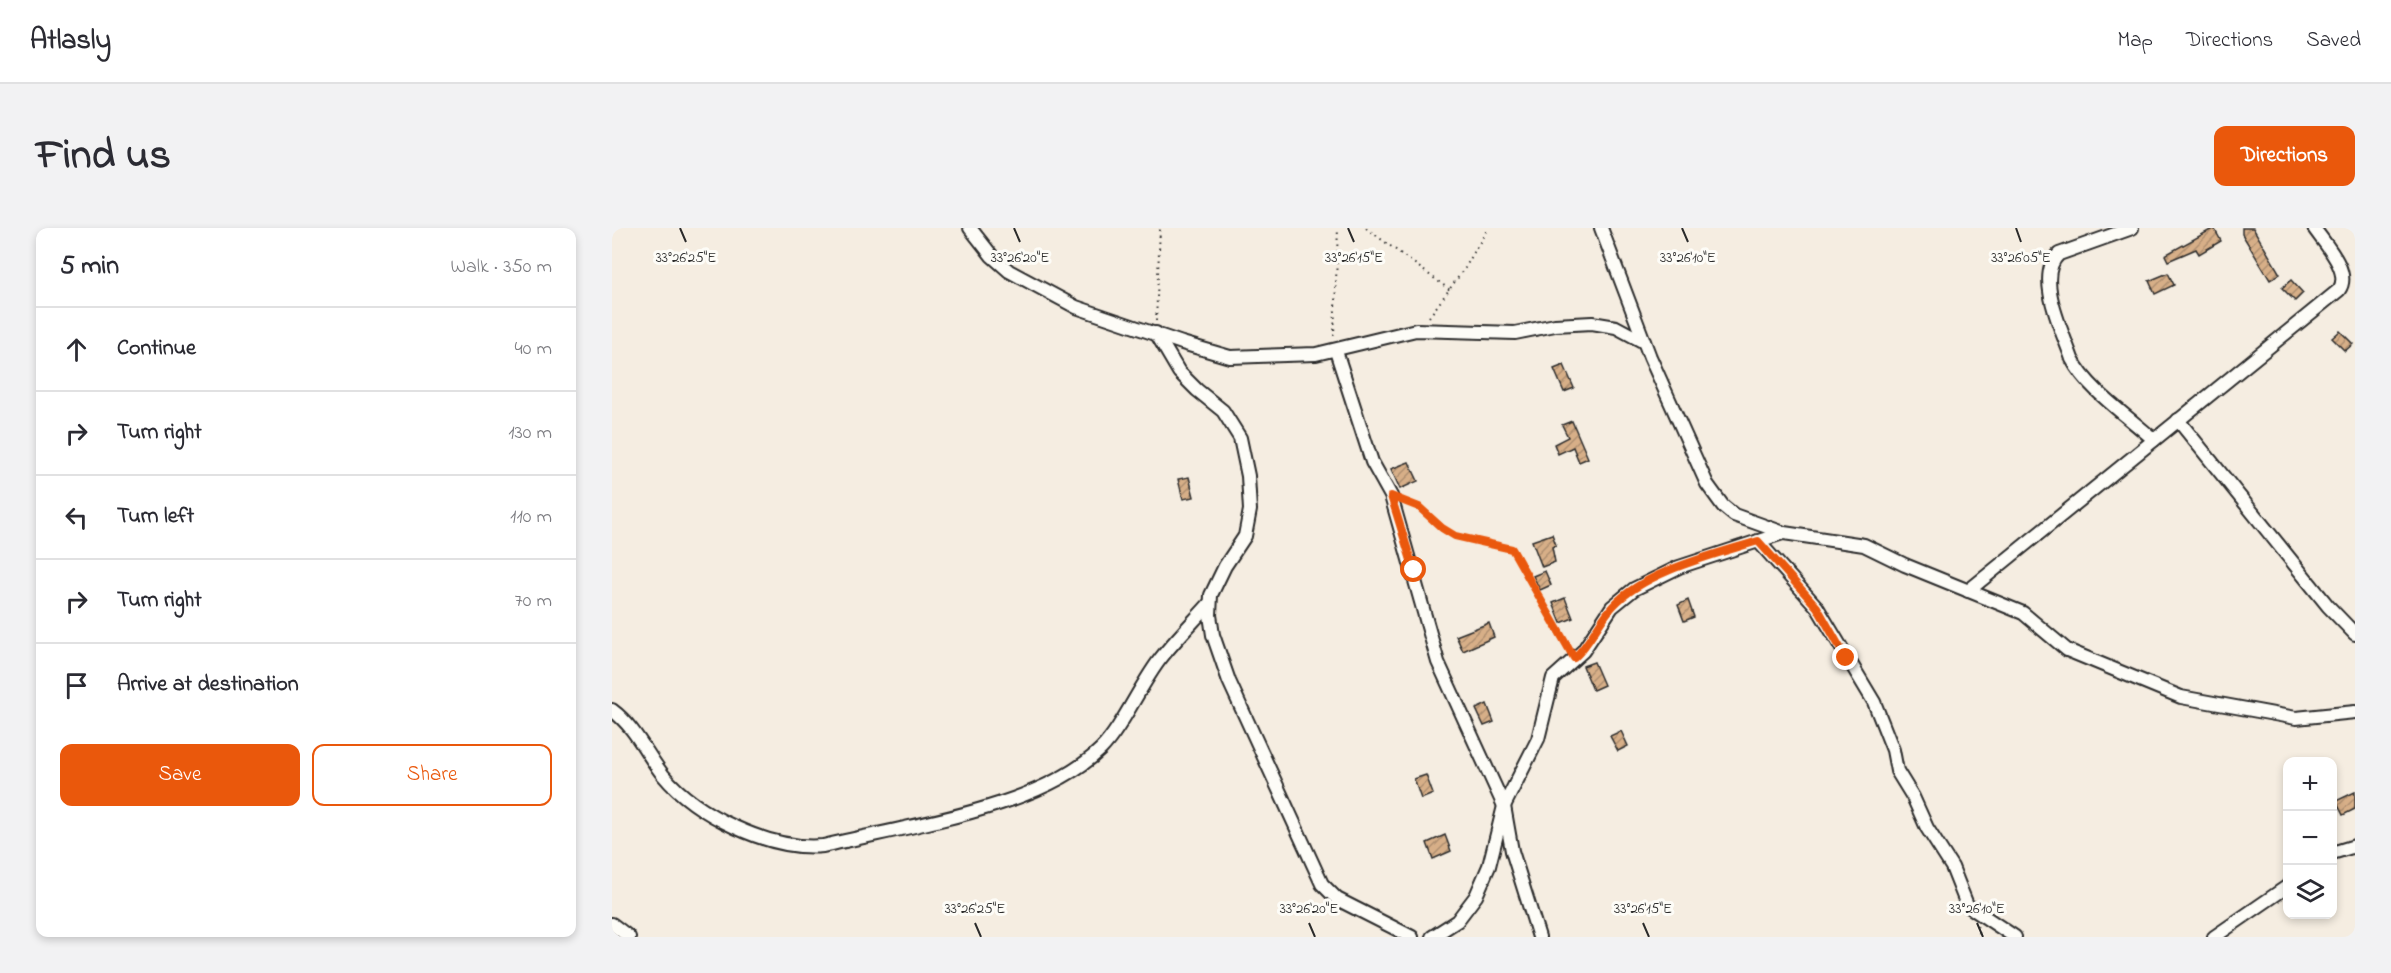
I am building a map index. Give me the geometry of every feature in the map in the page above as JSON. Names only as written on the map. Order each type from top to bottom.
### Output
[{"type":"street","points":[[970,228],[992,256],[1009,271],[1076,307],[1230,357],[1306,355],[1336,351],[1416,330],[1515,333],[1555,325],[1592,323],[1616,327],[1644,342]]},
{"type":"street","points":[[1601,228],[1644,342],[1688,443],[1716,498],[1734,515],[1784,533],[1864,545],[2022,613],[2067,650],[2181,697],[2296,718],[2355,712]]},
{"type":"street","points":[[2132,228],[2059,254],[2051,263],[2048,282],[2072,359],[2078,369],[2087,382],[2154,440]]},
{"type":"street","points":[[1968,591],[1982,582],[2333,296],[2342,285],[2341,270],[2314,228]]},
{"type":"street","points":[[612,710],[633,728],[662,774],[680,794],[716,817],[768,840],[801,848],[822,846],[1006,800],[1060,778],[1082,765],[1102,747],[1161,658],[1210,603],[1225,566],[1245,536],[1250,510],[1248,476],[1240,438],[1223,411],[1187,380],[1156,333]]},
{"type":"street","points":[[1336,351],[1372,462],[1391,496],[1438,662],[1504,806],[1512,851],[1539,937]]},
{"type":"street","points":[[2178,420],[2328,606],[2355,634]]},
{"type":"street","points":[[1432,937],[1457,921],[1476,896],[1497,840],[1504,806],[1538,739],[1553,678],[1574,658],[1599,628],[1612,607],[1634,589],[1679,567],[1784,533]]},
{"type":"street","points":[[1758,541],[1817,607],[1874,702],[1893,750],[1897,771],[1913,797],[1927,828],[1952,867],[1967,904],[2015,937]]},
{"type":"street","points":[[1210,603],[1213,635],[1229,681],[1315,873],[1331,895],[1412,937]]},
{"type":"street","points":[[2337,851],[2355,846]]},
{"type":"street","points":[[2214,937],[2283,889]]},
{"type":"street","points":[[612,924],[629,937]]},
{"type":"path","points":[[1156,333],[1160,228]]},
{"type":"path","points":[[1336,351],[1338,228]]},
{"type":"path","points":[[1366,228],[1450,290]]},
{"type":"path","points":[[1416,330],[1450,290],[1488,228]]},
{"type":"path","points":[[1391,496],[1419,507],[1442,528],[1455,536],[1512,549],[1574,658]]},
{"type":"building","points":[[2214,228],[2221,241],[2199,254],[2196,249],[2168,261],[2165,255]]},
{"type":"building","points":[[2242,228],[2253,228],[2280,274],[2270,280],[2242,234]]},
{"type":"building","points":[[2168,273],[2174,285],[2155,294],[2149,281]]},
{"type":"building","points":[[2291,280],[2303,293],[2295,301],[2282,288]]},
{"type":"building","points":[[2340,331],[2353,344],[2345,351],[2332,338]]},
{"type":"building","points":[[1564,365],[1574,388],[1564,392],[1554,369]]},
{"type":"building","points":[[1572,421],[1588,458],[1579,462],[1573,447],[1558,454],[1554,444],[1568,437],[1562,425]]},
{"type":"building","points":[[1409,462],[1418,481],[1400,489],[1391,469]]},
{"type":"building","points":[[1189,477],[1194,497],[1183,499],[1178,479]]},
{"type":"building","points":[[1552,534],[1556,545],[1552,547],[1555,562],[1542,567],[1532,541]]},
{"type":"building","points":[[1545,571],[1551,585],[1540,590],[1533,576]]},
{"type":"building","points":[[1565,598],[1573,618],[1561,623],[1553,603]]},
{"type":"building","points":[[1688,600],[1694,617],[1684,621],[1678,605]]},
{"type":"building","points":[[1489,623],[1494,637],[1463,651],[1456,636]]},
{"type":"building","points":[[1594,662],[1604,685],[1593,690],[1583,666]]},
{"type":"building","points":[[1487,704],[1494,722],[1484,726],[1476,709]]},
{"type":"building","points":[[1621,731],[1628,746],[1618,751],[1610,736]]},
{"type":"building","points":[[1426,775],[1433,794],[1421,799],[1414,779]]},
{"type":"building","points":[[2355,792],[2355,809],[2343,815],[2337,801]]},
{"type":"building","points":[[1445,835],[1451,851],[1433,859],[1427,843]]},
{"type":"route","points":[[1414,570],[1397,522],[1391,496],[1419,507],[1442,528],[1455,536],[1512,549],[1574,658],[1582,651],[1612,607],[1634,589],[1679,567],[1758,541],[1817,607],[1846,658]]}]
